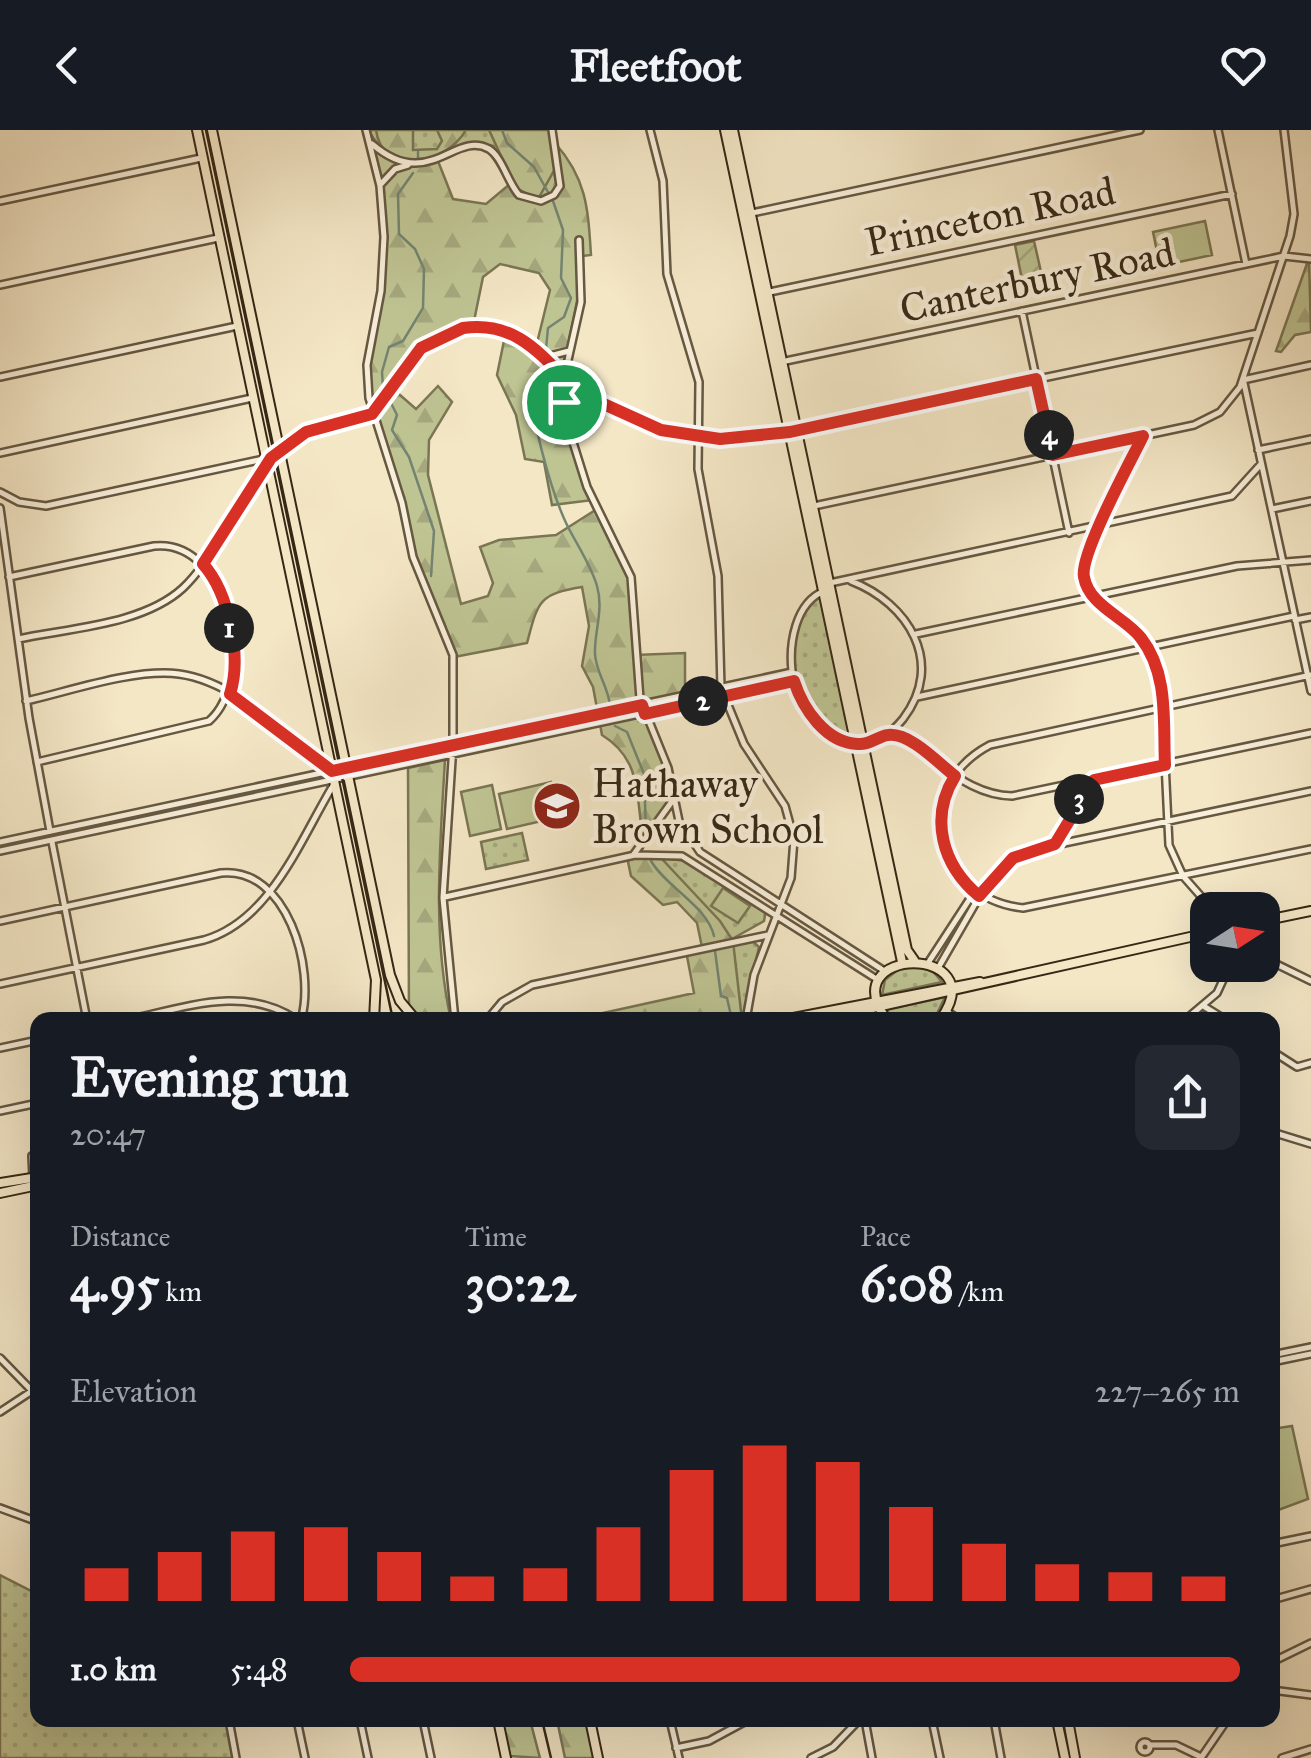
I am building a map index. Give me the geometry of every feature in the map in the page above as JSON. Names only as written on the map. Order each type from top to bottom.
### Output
[{"type":"main road","points":[[198,130],[252,398],[347,772],[390,975],[400,1001],[409,1012]]},
{"type":"main road","points":[[212,130],[270,459],[377,984],[375,1012]]},
{"type":"main road","points":[[725,130],[776,346],[902,962]]},
{"type":"main road","points":[[734,130],[747,214]]},
{"type":"main road","points":[[860,744],[908,950],[914,960]]},
{"type":"main road","points":[[1280,918],[1311,911]]},
{"type":"main road","points":[[828,1012],[1190,937]]},
{"type":"main road","points":[[883,1012],[878,1003],[880,981],[902,962],[914,960],[938,970],[948,988],[943,1012]]},
{"type":"main road","points":[[847,1012],[878,1003]]},
{"type":"main road","points":[[0,1184],[30,1182]]},
{"type":"main road","points":[[0,1192],[30,1183]]},
{"type":"main road","points":[[499,1727],[506,1758]]},
{"type":"main road","points":[[591,1727],[598,1758]]},
{"type":"main road","points":[[1058,1727],[1065,1758]]},
{"type":"main road","points":[[1069,1727],[1075,1758]]},
{"type":"street","points":[[366,130],[380,186],[383,262],[368,387],[372,414],[400,497],[413,557],[450,639],[455,674],[444,898],[454,1012]]},
{"type":"street","points":[[380,186],[395,169],[432,163],[470,147],[486,148],[495,155],[516,192],[532,201],[554,195],[562,175],[552,130]]},
{"type":"street","points":[[650,130],[663,180],[668,275],[698,371],[696,438],[701,494],[718,576],[723,697],[744,744],[792,822],[794,862],[752,980],[747,1012]]},
{"type":"street","points":[[747,214],[1140,130]]},
{"type":"street","points":[[1218,130],[1246,264]]},
{"type":"street","points":[[810,507],[1143,436],[1208,420],[1228,406],[1243,380],[1294,214],[1284,130]]},
{"type":"street","points":[[370,142],[391,158],[411,164]]},
{"type":"street","points":[[0,202],[201,158]]},
{"type":"street","name":"Princeton Road","points":[[764,293],[1232,194]]},
{"type":"street","points":[[0,285],[218,238]]},
{"type":"street","points":[[579,240],[581,302],[564,378],[565,407],[587,487],[631,578],[634,661],[642,705],[660,746],[673,800],[692,845],[886,972]]},
{"type":"street","name":"Canterbury Road","points":[[779,362],[1284,256],[1311,259]]},
{"type":"street","points":[[1022,311],[1069,533]]},
{"type":"street","points":[[0,378],[237,326]]},
{"type":"street","points":[[0,492],[20,502],[46,506],[270,459],[318,428],[372,414],[421,348],[463,328],[502,329],[525,340],[586,396],[626,418],[696,438],[755,438],[794,431],[1258,333]]},
{"type":"street","points":[[544,357],[571,349]]},
{"type":"street","points":[[1243,380],[1311,365]]},
{"type":"street","points":[[1243,380],[1311,691]]},
{"type":"street","points":[[368,387],[377,394],[389,391]]},
{"type":"street","points":[[565,407],[586,396]]},
{"type":"street","points":[[0,452],[252,398]]},
{"type":"street","points":[[1143,436],[1088,550],[1083,570],[1093,596],[1132,628],[1148,648],[1158,670],[1171,851],[1183,876],[1197,892]]},
{"type":"street","points":[[1258,450],[1311,439]]},
{"type":"street","points":[[18,639],[152,608],[184,588],[270,459]]},
{"type":"street","points":[[848,580],[890,602],[915,634],[922,664],[917,697],[888,735],[860,744],[817,722],[792,672],[791,646],[798,622],[813,597],[827,587],[848,580],[1232,496],[1261,464]]},
{"type":"street","points":[[1272,509],[1311,501]]},
{"type":"street","points":[[0,508],[26,701],[85,1012]]},
{"type":"street","points":[[9,577],[160,546],[184,550],[203,564],[214,580],[229,629],[234,667],[230,694],[213,718],[194,728],[37,762]]},
{"type":"street","points":[[915,634],[1237,566],[1311,560]]},
{"type":"street","points":[[917,697],[1311,617]]},
{"type":"street","points":[[347,772],[792,672]]},
{"type":"street","points":[[26,701],[169,673],[199,679],[230,694],[332,775]]},
{"type":"street","points":[[1310,676],[995,743],[968,759],[955,776],[942,807],[943,842],[954,869],[979,896],[1008,906],[1035,908],[1311,850]]},
{"type":"street","points":[[0,842],[309,776],[453,754],[794,681]]},
{"type":"street","points":[[539,727],[541,736]]},
{"type":"street","points":[[888,735],[915,746],[974,789],[1008,796],[1311,733]]},
{"type":"street","points":[[0,852],[311,784],[332,775]]},
{"type":"street","points":[[0,984],[216,936],[255,911],[332,775]]},
{"type":"street","points":[[309,776],[311,784]]},
{"type":"street","points":[[1055,844],[1094,780]]},
{"type":"street","points":[[928,963],[969,900],[979,896],[1013,858],[1055,844],[1311,791]]},
{"type":"street","points":[[631,856],[673,800]]},
{"type":"street","points":[[174,805],[176,814]]},
{"type":"street","points":[[64,829],[66,838]]},
{"type":"street","points":[[686,857],[692,845]]},
{"type":"street","points":[[444,898],[631,856],[686,857],[880,981]]},
{"type":"street","points":[[0,922],[228,872],[250,876],[270,889],[288,919],[300,963],[305,999],[301,1012]]},
{"type":"street","points":[[938,970],[978,907],[979,896]]},
{"type":"street","points":[[493,1012],[502,1002],[532,985],[768,935]]},
{"type":"street","points":[[1280,965],[1311,981]]},
{"type":"street","points":[[1197,1012],[1223,982]]},
{"type":"street","points":[[170,1012],[235,1000],[267,1005],[282,1012]]},
{"type":"street","points":[[1205,1007],[1213,1012]]},
{"type":"street","points":[[0,1048],[30,1042]]},
{"type":"street","points":[[1280,1056],[1297,1067],[1311,1063]]},
{"type":"street","points":[[0,1112],[30,1105]]},
{"type":"street","points":[[1280,1134],[1311,1144]]},
{"type":"street","points":[[1280,1356],[1311,1350]]},
{"type":"street","points":[[0,1358],[30,1386]]},
{"type":"street","points":[[0,1412],[30,1395]]},
{"type":"street","points":[[0,1508],[30,1519]]},
{"type":"street","points":[[1280,1542],[1311,1536]]},
{"type":"street","points":[[1280,1598],[1311,1589]]},
{"type":"street","points":[[1280,1658],[1311,1643]]},
{"type":"street","points":[[1280,1691],[1311,1695]]},
{"type":"street","points":[[230,1727],[236,1758]]},
{"type":"street","points":[[299,1727],[305,1758]]},
{"type":"street","points":[[361,1727],[368,1758]]},
{"type":"street","points":[[424,1727],[431,1758]]},
{"type":"street","points":[[672,1727],[678,1758]]},
{"type":"street","points":[[676,1748],[710,1741],[735,1727]]},
{"type":"street","points":[[811,1758],[832,1747],[854,1727]]},
{"type":"street","points":[[864,1727],[872,1758]]},
{"type":"street","points":[[933,1727],[940,1758]]},
{"type":"street","points":[[995,1727],[1002,1758]]},
{"type":"street","points":[[1150,1746],[1176,1745],[1201,1758],[1222,1727]]},
{"type":"street","points":[[1282,1758],[1311,1749]]},
{"type":"green space","points":[[369,130],[550,130],[558,185],[549,197],[538,199],[505,170],[493,146],[471,146],[429,160],[409,158],[381,146]]},
{"type":"green space","points":[[376,130],[413,130],[413,150],[437,149],[442,141],[437,130],[466,130],[444,151],[416,161],[390,155]]},
{"type":"green space","points":[[489,130],[550,130],[556,167],[538,199],[516,188]]},
{"type":"green space","points":[[370,142],[402,160],[419,164],[438,161],[453,199],[486,204],[510,184],[525,199],[548,199],[560,186],[555,143],[580,182],[591,255],[582,256],[565,363],[564,395],[573,441],[593,500],[552,505],[544,462],[525,459],[516,415],[497,375],[506,331],[536,347],[550,290],[539,273],[500,264],[483,277],[473,326],[426,348],[392,388],[416,409],[438,386],[452,402],[429,440],[428,475],[461,604],[488,596],[493,583],[480,547],[499,540],[556,535],[597,509],[631,577],[635,655],[685,653],[685,696],[642,706],[660,746],[673,796],[640,851],[661,858],[720,921],[733,941],[741,1012],[607,1012],[694,993],[686,951],[702,947],[697,923],[677,902],[663,905],[631,876],[627,857],[644,843],[638,796],[625,757],[602,735],[593,687],[582,666],[589,626],[582,587],[556,593],[542,602],[527,643],[454,657],[444,623],[419,573],[370,406],[367,365],[381,291],[383,209]]},
{"type":"green space","points":[[1205,221],[1212,255],[1160,266],[1153,232]]},
{"type":"green space","points":[[1034,241],[1044,285],[1024,289],[1015,245]]},
{"type":"green space","points":[[1309,258],[1311,332],[1295,335],[1281,352],[1276,351]]},
{"type":"green space","points":[[818,598],[852,744],[819,715],[806,697],[793,657],[795,636],[803,617]]},
{"type":"green space","points":[[445,760],[439,923],[450,1012],[409,1012],[408,768]]},
{"type":"green space","points":[[551,782],[559,817],[507,829],[499,794]]},
{"type":"green space","points":[[492,785],[501,829],[470,836],[461,792]]},
{"type":"green space","points":[[522,833],[528,860],[486,869],[481,842]]},
{"type":"green space","points":[[661,858],[686,861],[766,910],[764,921],[732,939]]},
{"type":"green space","points":[[723,888],[750,906],[738,923],[711,906]]},
{"type":"green space","points":[[750,939],[759,947],[744,1012],[740,1012],[735,988],[733,943]]},
{"type":"green space","points":[[904,965],[931,969],[942,982],[882,995],[885,980]]},
{"type":"green space","points":[[945,997],[938,1012],[885,1010]]},
{"type":"green space","points":[[1292,1426],[1308,1499],[1280,1509],[1280,1428]]},
{"type":"green space","points":[[0,1575],[30,1590],[30,1727],[230,1727],[236,1758],[0,1758]]},
{"type":"green space","points":[[504,1727],[532,1727],[540,1758],[510,1756]]},
{"type":"green space","points":[[558,1727],[588,1727],[595,1758],[565,1758]]},
{"type":"waterway","points":[[502,130],[507,143],[534,167],[549,194]]},
{"type":"waterway","points":[[418,152],[418,158]]},
{"type":"waterway","points":[[383,387],[382,372],[389,347],[403,341],[423,308],[424,269],[415,249],[399,234],[398,194],[413,173]]},
{"type":"waterway","points":[[546,349],[548,328],[564,317],[571,298],[561,278],[563,230],[553,201]]},
{"type":"waterway","points":[[544,364],[540,375],[533,378],[533,410],[561,512],[597,586],[600,604],[595,654],[610,705]]},
{"type":"waterway","points":[[389,399],[397,415],[392,430],[409,457],[434,531],[431,576]]},
{"type":"waterway","points":[[615,726],[627,732],[644,774],[646,831]]},
{"type":"waterway","points":[[651,861],[703,915],[714,936]]},
{"type":"waterway","points":[[715,951],[721,996],[727,998],[730,1012]]},
{"type":"tram line","points":[[206,130],[391,1012]]},
{"type":"tram line","points":[[544,1727],[551,1758]]},
{"type":"place","name":"Hathaway Brown School","points":[[557,806]]},
{"type":"route","points":[[473,326],[512,333],[535,348],[564,378],[564,402],[565,407],[586,396],[626,418],[696,438],[755,438],[1036,379],[1053,455],[1143,436],[1088,550],[1083,576],[1093,596],[1139,635],[1156,663],[1161,680],[1165,765],[1094,780],[1080,796],[1055,844],[1013,858],[990,878],[979,896],[954,869],[940,827],[944,798],[955,776],[909,742],[888,735],[858,744],[833,735],[808,712],[794,681],[645,714],[642,705],[332,771],[230,694],[234,667],[229,629],[214,580],[203,564],[271,458],[282,448],[306,432],[372,414],[421,348],[441,335],[473,326]]}]
